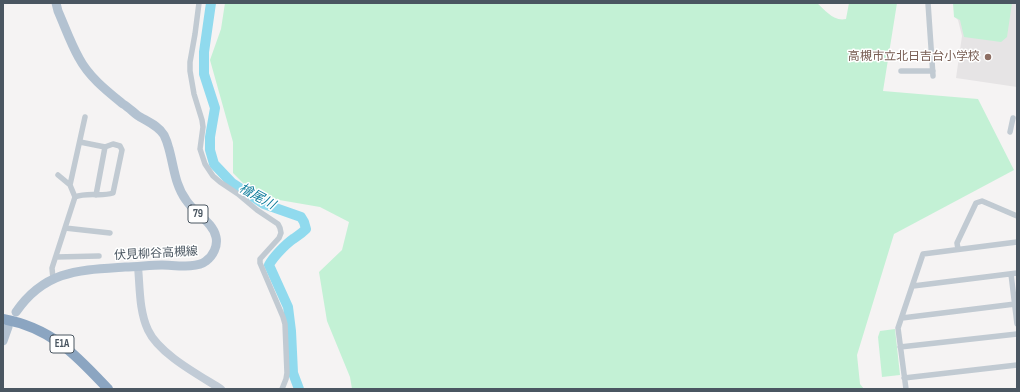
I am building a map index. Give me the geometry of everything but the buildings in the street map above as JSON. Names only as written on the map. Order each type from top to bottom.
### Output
[{"type":"highway","name":"E1A","points":[[6,323],[25,324],[50,336],[76,356],[108,389]]},
{"type":"main road","name":"伏見柳谷高槻線","points":[[16,312],[32,293],[46,282],[63,275],[81,271],[161,265],[189,266],[203,263],[208,260],[214,253],[216,245],[216,237],[212,227],[186,201],[178,187],[172,159],[164,135],[155,126],[136,114],[120,101],[86,69],[79,58],[58,11],[56,3]]},
{"type":"main road","points":[[3,341],[6,323]]},
{"type":"street","points":[[901,72],[933,73],[928,3]]},
{"type":"street","points":[[197,4],[190,71],[194,94],[202,120],[201,154],[205,164],[213,176],[257,210],[278,224],[280,228],[281,233],[279,238],[260,259],[260,263],[280,308],[284,324],[287,373],[282,389]]},
{"type":"street","points":[[70,185],[85,117]]},
{"type":"street","points":[[1010,132],[1014,125],[1012,118]]},
{"type":"street","points":[[75,197],[82,194],[107,195],[114,193],[122,150],[120,146],[113,144],[105,147],[80,142]]},
{"type":"street","points":[[96,195],[105,147]]},
{"type":"street","points":[[53,279],[52,268],[75,197],[70,185],[58,175]]},
{"type":"street","points":[[958,249],[957,243],[976,203],[982,202],[1017,216]]},
{"type":"street","points":[[65,228],[110,233]]},
{"type":"street","points":[[906,389],[898,328],[924,254],[1017,242]]},
{"type":"street","points":[[56,257],[99,256]]},
{"type":"street","points":[[138,267],[144,318],[148,331],[155,342],[179,362],[221,389]]},
{"type":"street","points":[[913,286],[1014,274],[1014,304],[1017,324]]},
{"type":"street","points":[[902,318],[1014,304]]},
{"type":"street","points":[[900,348],[1017,334]]},
{"type":"street","points":[[904,378],[1017,365]]},
{"type":"shaded area","name":"高槻市立北日吉台小学校","points":[[955,3],[1017,3],[1017,87],[956,78],[962,36],[958,20],[955,17]]},
{"type":"green space","points":[[225,3],[817,3],[830,15],[838,19],[846,19],[849,3],[897,3],[883,91],[978,99],[1014,170],[894,234],[857,355],[860,384],[864,389],[352,389],[350,377],[327,321],[319,272],[342,250],[349,222],[320,207],[256,196],[233,173],[233,142],[210,60],[221,29]]},
{"type":"green space","points":[[953,3],[1012,3],[1007,37],[1001,42],[964,37],[960,20],[954,17]]},
{"type":"green space","points":[[895,329],[900,375],[882,377],[878,337],[880,331]]},
{"type":"waterway","name":"檜尾川","points":[[211,3],[204,52],[204,74],[215,108],[210,137],[210,150],[214,164],[232,183],[264,204],[301,217],[306,229],[283,247],[269,265],[288,307],[293,373],[299,389]]},
{"type":"place","name":"高槻市立北日吉台小学校","points":[[988,57]]}]
